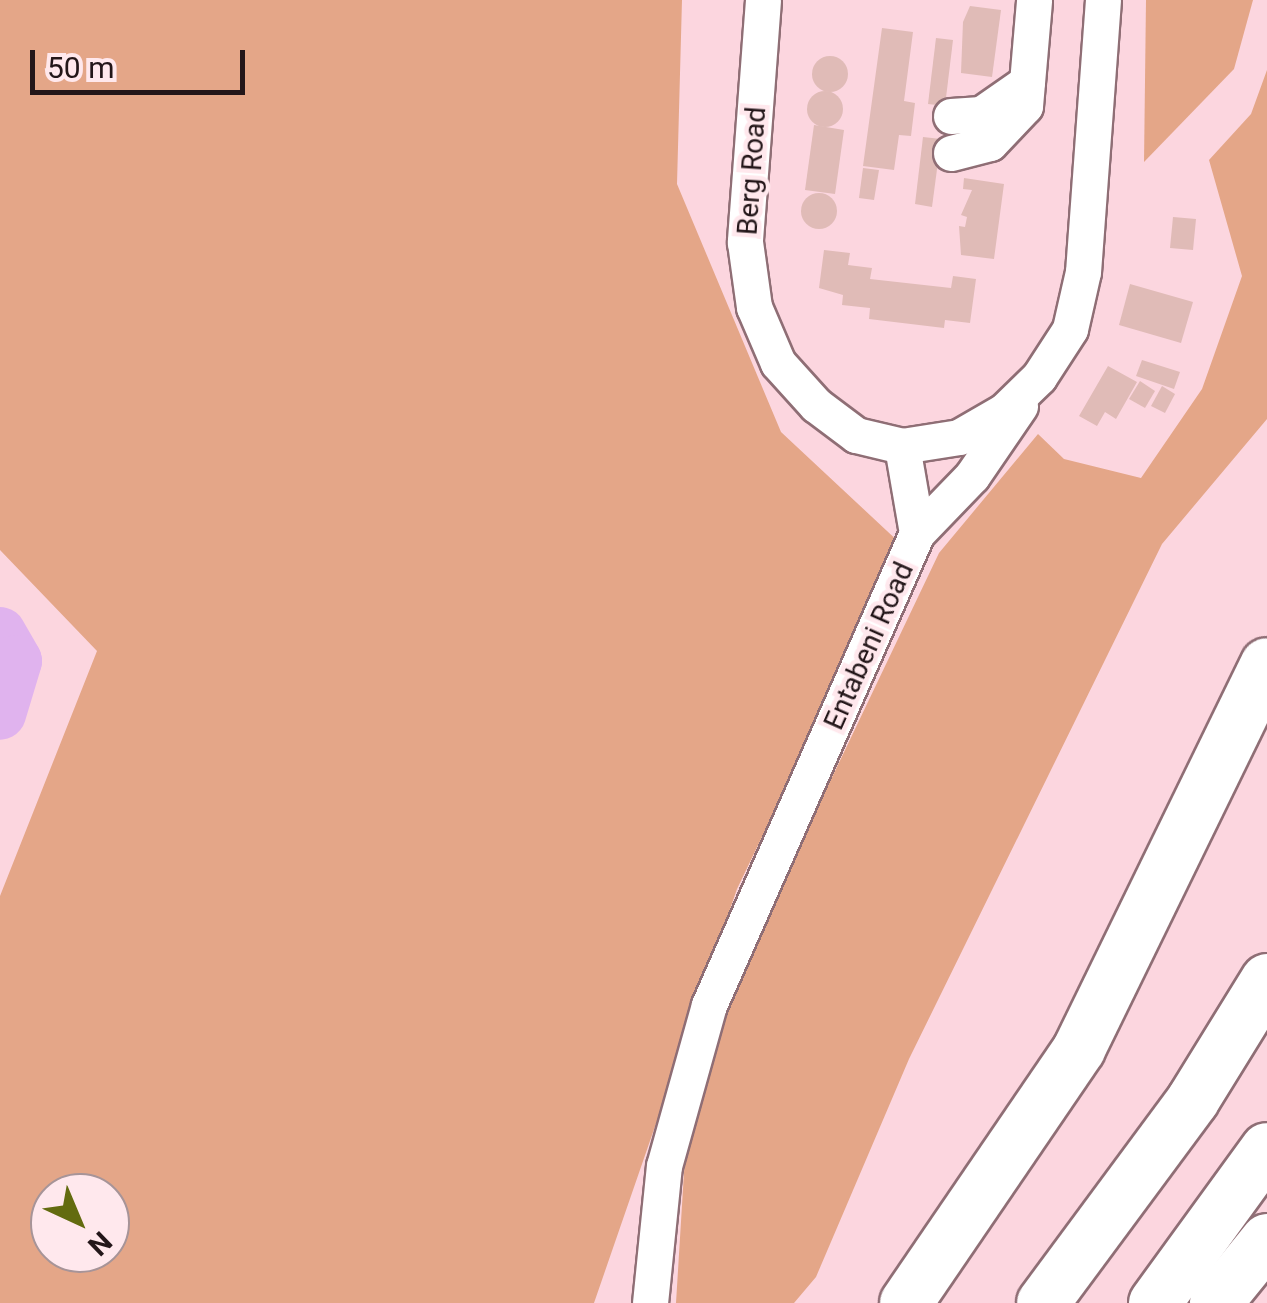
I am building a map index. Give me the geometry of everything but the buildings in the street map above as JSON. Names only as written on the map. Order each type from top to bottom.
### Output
[{"type":"highway","points":[[906,1303],[1079,1050],[1267,664]]},
{"type":"highway","points":[[1043,1303],[1193,1100],[1267,980]]},
{"type":"highway","points":[[1154,1303],[1267,1150]]},
{"type":"highway","points":[[1216,1303],[1267,1240]]},
{"type":"street","name":"Berg Road","points":[[764,0],[745,242],[754,306],[778,363],[816,405],[856,435],[902,446]]},
{"type":"street","points":[[951,154],[971,152],[1010,128],[1025,106],[1034,0]]},
{"type":"street","points":[[917,533],[972,476],[1070,329],[1083,272],[1104,0]]},
{"type":"street","points":[[951,116],[981,114],[1027,82]]},
{"type":"street","points":[[902,446],[959,437],[1004,411],[1039,377]]},
{"type":"street","name":"Entabeni Road","points":[[650,1303],[664,1166],[708,1005],[917,533],[902,446]]},
{"type":"shaded area","points":[[0,0],[682,0],[677,184],[781,432],[902,545],[737,889],[594,1303],[0,1303],[0,896],[97,651],[0,550]]},
{"type":"shaded area","points":[[1146,0],[1253,0],[1234,69],[1144,162]]},
{"type":"shaded area","points":[[1267,70],[1267,419],[1162,544],[909,1059],[816,1277],[794,1303],[676,1303],[686,1140],[732,987],[939,553],[1038,434],[1064,459],[1141,478],[1202,389],[1242,276],[1209,160],[1251,114]]},
{"type":"waterway","points":[[0,633],[16,661],[0,714]]}]
